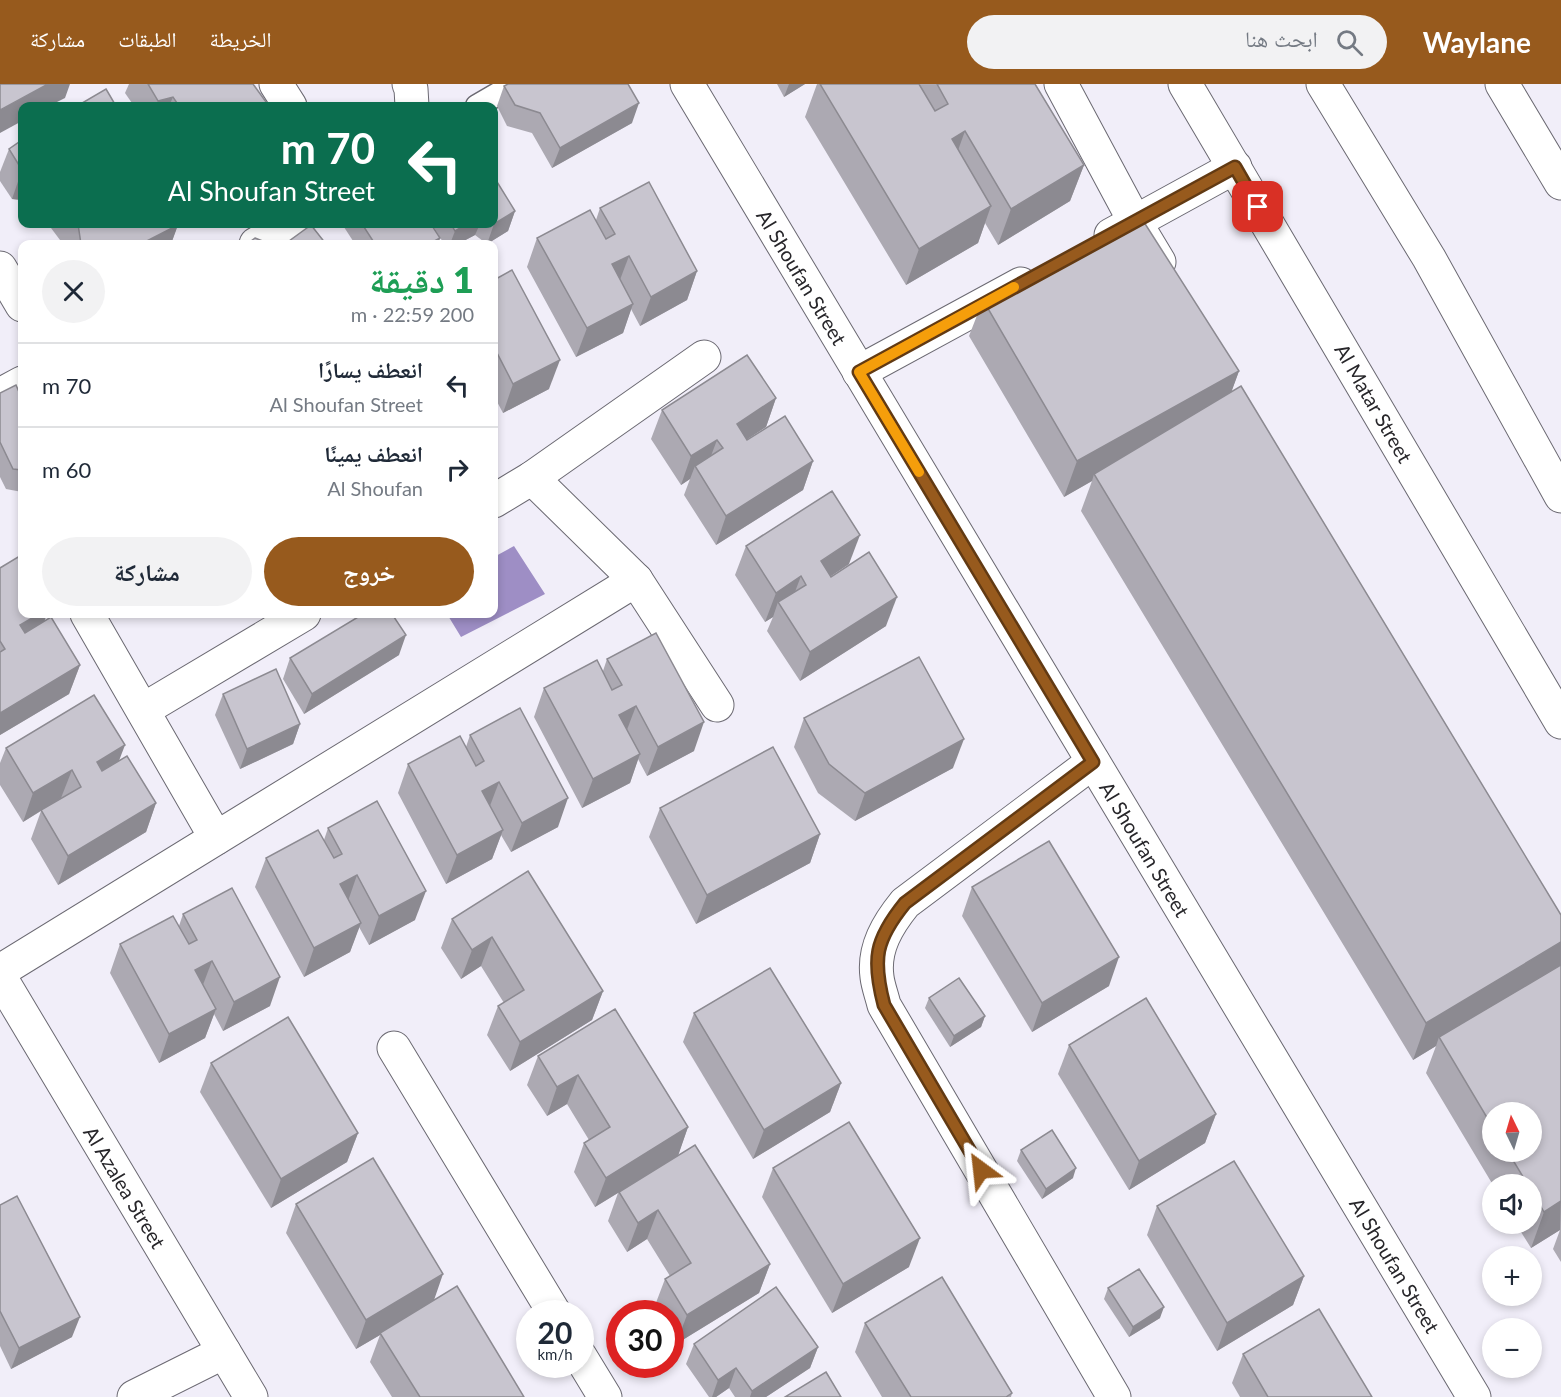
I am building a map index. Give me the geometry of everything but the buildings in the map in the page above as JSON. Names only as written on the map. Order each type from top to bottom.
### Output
[{"type":"main road","points":[[276,84],[287,102]]},
{"type":"main road","points":[[409,84],[412,102]]},
{"type":"main road","name":"Al Shoufan Street","points":[[687,84],[1474,1397]]},
{"type":"main road","points":[[1061,84],[1135,222],[1172,283]]},
{"type":"main road","name":"Al Matar Street","points":[[1185,84],[1561,722]]},
{"type":"main road","points":[[1323,84],[1429,258],[1561,496]]},
{"type":"main road","points":[[1502,84],[1561,183]]},
{"type":"main road","points":[[1084,249],[1235,167]]},
{"type":"main road","points":[[263,240],[284,228]]},
{"type":"main road","points":[[0,268],[18,298]]},
{"type":"main road","points":[[859,372],[1043,272]]},
{"type":"main road","points":[[498,499],[532,478],[704,357]]},
{"type":"main road","points":[[0,395],[18,385]]},
{"type":"main road","points":[[532,478],[636,580],[717,705]]},
{"type":"main road","points":[[0,971],[636,580]]},
{"type":"main road","points":[[89,618],[216,838]]},
{"type":"main road","points":[[142,710],[297,618]]},
{"type":"main road","points":[[1093,762],[905,903],[890,922],[879,946],[877,977],[884,1005],[1114,1397]]},
{"type":"main road","name":"Al Azalea Street","points":[[0,977],[251,1397]]},
{"type":"main road","points":[[394,1048],[547,1300]]},
{"type":"main road","points":[[134,1397],[224,1352]]},
{"type":"main road","points":[[593,1378],[605,1397]]},
{"type":"lane","points":[[484,102],[515,84]]},
{"type":"shaded area","points":[[514,546],[545,594],[461,637],[449,618],[498,618],[498,555]]},
{"type":"slow traffic","points":[[919,472],[859,372],[1014,287]]},
{"type":"route","points":[[981,1170],[884,1005],[877,977],[879,946],[890,922],[905,903],[1093,762],[859,372],[1235,167],[1258,207]]}]
